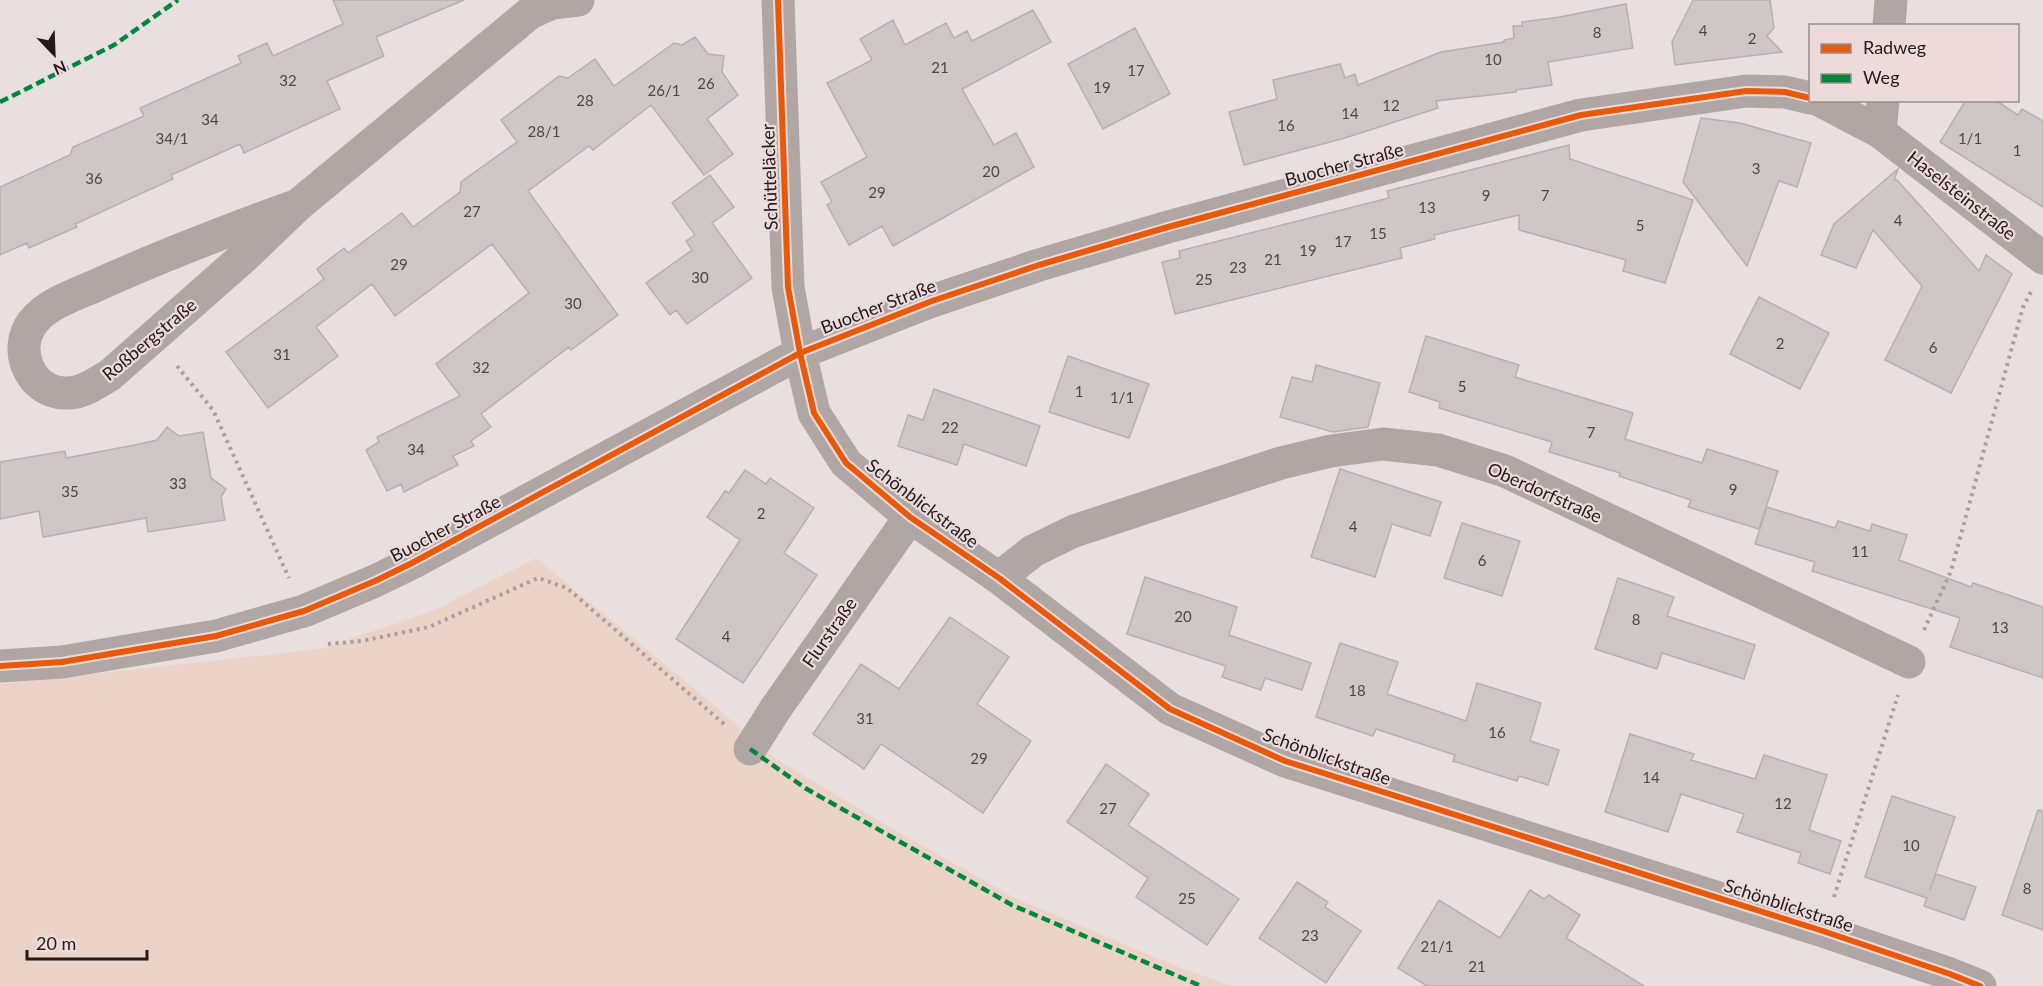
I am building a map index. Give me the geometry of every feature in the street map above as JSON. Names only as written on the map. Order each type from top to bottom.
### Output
[{"type":"street","name":"Roßbergstraße","points":[[298,205],[133,269],[46,310],[33,322],[26,334],[23,349],[27,368],[38,384],[64,393],[86,389],[110,375],[246,255],[298,205],[530,13],[552,3],[578,0]]},
{"type":"street","name":"Schütteläcker","points":[[778,0],[789,287],[800,353]]},
{"type":"street","points":[[1889,24],[1891,0]]},
{"type":"street","name":"Buocher Straße","points":[[0,666],[62,662],[216,636],[304,611],[412,563],[800,353],[932,300],[1039,265],[1168,226],[1581,115],[1746,91],[1785,92],[1809,98]]},
{"type":"street","points":[[1825,102],[1880,132],[1883,102]]},
{"type":"street","name":"Haselsteinstraße","points":[[1880,132],[2043,258]]},
{"type":"street","name":"Schönblickstraße","points":[[800,353],[814,413],[846,463],[910,517],[999,578],[1170,709],[1285,761],[1823,931],[1980,986]]},
{"type":"street","name":"Oberdorfstraße","points":[[999,578],[1033,551],[1074,531],[1281,464],[1332,452],[1383,444],[1438,450],[1504,471],[1909,662]]},
{"type":"street","name":"Flurstraße","points":[[750,749],[776,708],[910,517]]},
{"type":"path","points":[[1823,931],[1909,662],[1951,571],[2023,307]]},
{"type":"path","points":[[155,337],[213,410],[304,611]]},
{"type":"path","points":[[327,644],[362,642],[429,627],[538,578],[567,588],[750,749]]},
{"type":"shaded area","points":[[536,558],[776,759],[1017,899],[1181,968],[1232,986],[0,986],[0,684],[320,649],[433,611]]},
{"type":"building","points":[[333,0],[464,0],[376,37],[384,56],[327,81],[340,109],[244,153],[240,144],[171,175],[173,179],[75,224],[77,227],[29,248],[27,243],[0,255],[0,187],[70,155],[73,147],[144,116],[140,108],[241,63],[238,56],[267,43],[273,56],[343,24]]},
{"type":"building","points":[[1693,0],[1770,0],[1774,28],[1767,36],[1782,52],[1675,65],[1672,42]]},
{"type":"building","points":[[1626,4],[1633,48],[1548,62],[1552,85],[1516,90],[1516,92],[1436,101],[1438,108],[1345,138],[1244,165],[1229,112],[1277,99],[1273,80],[1340,64],[1345,78],[1355,74],[1358,85],[1441,52],[1504,42],[1504,40],[1514,38],[1513,26],[1522,26],[1522,22]]},
{"type":"building","points":[[1033,10],[1051,42],[962,89],[994,145],[1016,133],[1034,167],[893,246],[882,226],[849,245],[827,205],[832,202],[821,182],[867,157],[827,83],[872,60],[860,39],[893,20],[905,45],[946,23],[954,38],[967,31],[972,41]]},
{"type":"building","points":[[1135,28],[1170,94],[1103,129],[1068,64]]},
{"type":"building","points":[[695,37],[708,54],[724,56],[722,72],[738,95],[707,119],[733,154],[704,175],[651,105],[593,150],[589,146],[528,191],[618,315],[571,350],[569,347],[481,414],[491,427],[471,441],[474,446],[453,456],[458,465],[404,492],[401,484],[387,491],[366,450],[379,442],[377,437],[460,396],[436,364],[529,293],[492,244],[395,316],[372,284],[316,327],[338,356],[268,408],[226,352],[324,279],[317,269],[344,248],[348,253],[402,213],[413,227],[460,192],[461,182],[517,142],[501,120],[559,76],[568,78],[595,59],[614,86],[674,43],[682,45]]},
{"type":"building","points":[[1965,102],[1998,102],[2018,115],[2022,109],[2043,121],[2043,207],[1940,142]]},
{"type":"building","points":[[1701,118],[1740,123],[1811,143],[1797,187],[1779,181],[1747,266],[1683,182]]},
{"type":"building","points":[[1569,145],[1570,159],[1693,200],[1665,283],[1623,271],[1626,260],[1519,230],[1519,215],[1434,235],[1435,239],[1400,248],[1402,258],[1175,314],[1162,262],[1180,258],[1179,251],[1389,198],[1387,191]]},
{"type":"building","points":[[1898,169],[1894,180],[1897,180],[1979,271],[1986,255],[2012,274],[1951,393],[1885,360],[1922,286],[1873,230],[1856,268],[1821,255],[1834,224]]},
{"type":"building","points":[[710,175],[734,207],[712,223],[752,278],[687,324],[676,310],[670,315],[646,283],[692,250],[686,241],[695,235],[672,203]]},
{"type":"building","points":[[1759,297],[1829,333],[1800,389],[1730,354]]},
{"type":"building","points":[[1426,336],[1519,365],[1515,377],[1633,413],[1625,439],[1702,463],[1707,449],[1778,471],[1759,529],[1688,507],[1691,500],[1619,476],[1620,473],[1549,452],[1552,442],[1439,408],[1440,402],[1409,392]]},
{"type":"building","points":[[1068,356],[1149,384],[1129,438],[1049,412]]},
{"type":"building","points":[[1316,365],[1380,383],[1368,427],[1333,432],[1280,417],[1292,377],[1312,382]]},
{"type":"building","points":[[934,389],[1040,426],[1026,466],[964,444],[957,465],[898,446],[908,415],[923,420]]},
{"type":"building","points":[[167,427],[179,436],[203,432],[211,478],[226,489],[221,497],[225,520],[148,532],[146,518],[43,537],[39,511],[0,519],[0,462],[65,451],[66,458],[135,445],[157,440]]},
{"type":"building","points":[[1340,469],[1441,502],[1430,536],[1392,524],[1375,577],[1311,557]]},
{"type":"building","points":[[745,470],[766,484],[770,478],[814,508],[784,553],[817,575],[743,683],[676,639],[740,540],[707,517],[725,491],[729,493]]},
{"type":"building","points":[[1767,507],[1835,528],[1838,521],[1870,531],[1872,524],[1907,535],[1899,560],[1971,587],[1973,583],[2043,607],[2043,678],[1950,647],[1960,618],[1812,571],[1815,562],[1755,544]]},
{"type":"building","points":[[1462,523],[1520,541],[1502,596],[1444,578]]},
{"type":"building","points":[[1145,577],[1237,607],[1229,635],[1311,663],[1302,690],[1265,678],[1261,690],[1222,677],[1226,666],[1127,634]]},
{"type":"building","points":[[1618,578],[1674,597],[1667,616],[1755,645],[1744,679],[1662,653],[1657,669],[1595,649]]},
{"type":"building","points":[[950,617],[1009,657],[977,704],[1031,741],[983,813],[881,744],[864,769],[813,734],[861,664],[899,689]]},
{"type":"building","points":[[1340,643],[1398,662],[1387,694],[1466,721],[1477,683],[1541,703],[1530,741],[1559,750],[1548,785],[1519,776],[1517,781],[1453,761],[1455,755],[1376,729],[1373,736],[1316,717]]},
{"type":"building","points":[[1630,734],[1694,754],[1691,760],[1755,779],[1764,755],[1827,775],[1809,830],[1841,841],[1830,874],[1798,863],[1801,853],[1737,832],[1744,814],[1681,794],[1668,832],[1605,812]]},
{"type":"building","points":[[1106,764],[1149,794],[1128,825],[1239,899],[1207,945],[1136,897],[1148,878],[1067,822]]},
{"type":"building","points":[[1892,796],[1955,817],[1930,890],[1936,874],[1976,887],[1964,920],[1924,906],[1927,898],[1865,877]]},
{"type":"building","points":[[2038,810],[2043,811],[2043,930],[2002,915]]},
{"type":"building","points":[[1297,882],[1328,902],[1325,907],[1361,931],[1326,983],[1259,938]]},
{"type":"building","points":[[1530,890],[1544,899],[1549,895],[1580,915],[1566,938],[1644,986],[1427,986],[1398,968],[1439,900],[1500,938]]},
{"type":"marked path","points":[[0,102],[114,45],[178,0]]},
{"type":"marked path","points":[[750,749],[805,788],[1012,905],[1201,986]]},
{"type":"cycle path","points":[[778,0],[788,287],[814,413],[846,463],[910,517],[999,578],[1170,709],[1285,761],[1823,931],[1980,986]]},
{"type":"cycle path","points":[[0,666],[62,662],[216,636],[304,611],[412,563],[800,353],[932,301],[1039,265],[1168,227],[1581,115],[1746,91],[1785,92],[1809,98]]}]
